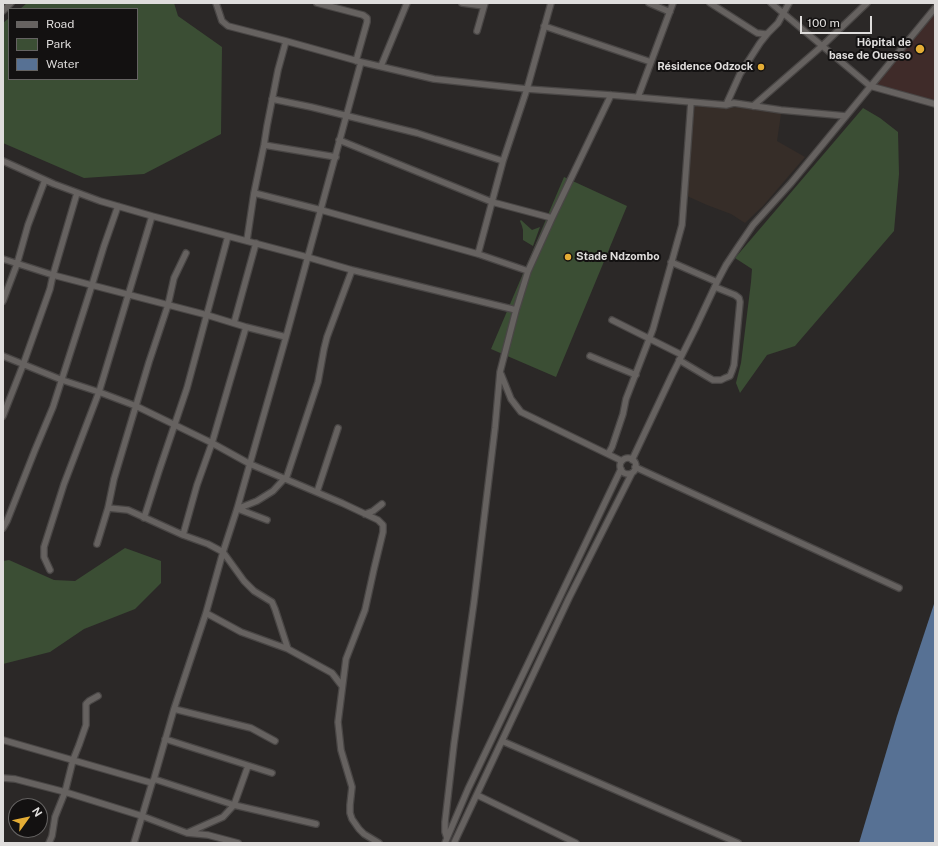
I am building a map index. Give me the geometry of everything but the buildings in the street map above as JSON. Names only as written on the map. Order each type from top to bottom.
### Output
[{"type":"street","points":[[3,11],[11,3]]},
{"type":"street","points":[[216,3],[222,21],[228,26],[358,61],[434,79],[527,89],[611,94],[726,105],[734,103],[781,110],[846,116]]},
{"type":"street","points":[[134,843],[174,709],[206,612],[250,464],[336,157],[367,22],[367,18],[363,15],[317,3]]},
{"type":"street","points":[[381,66],[407,3]]},
{"type":"street","points":[[462,3],[484,4],[477,31]]},
{"type":"street","points":[[478,254],[503,161],[527,89],[551,3]]},
{"type":"street","points":[[649,3],[670,12]]},
{"type":"street","points":[[638,97],[673,3]]},
{"type":"street","points":[[710,3],[757,33],[768,33]]},
{"type":"street","points":[[771,3],[870,86],[935,104]]},
{"type":"street","points":[[726,105],[740,74],[760,43],[778,23],[789,3]]},
{"type":"street","points":[[753,106],[822,46],[868,3]]},
{"type":"street","points":[[632,460],[716,284],[726,265],[748,232],[786,189],[935,8]]},
{"type":"street","points":[[544,26],[651,62]]},
{"type":"street","points":[[247,240],[254,193],[272,99],[286,41]]},
{"type":"street","points":[[446,841],[444,822],[473,610],[495,428],[500,372],[528,271],[611,94]]},
{"type":"street","points":[[272,99],[417,133],[503,161]]},
{"type":"street","points":[[608,454],[612,447],[623,414],[626,400],[654,329],[681,229],[691,102]]},
{"type":"street","points":[[339,140],[492,202],[552,218]]},
{"type":"street","points":[[264,145],[336,157]]},
{"type":"street","points":[[3,163],[77,193],[152,216],[247,240],[352,270],[516,310]]},
{"type":"street","points":[[3,301],[17,264],[28,225],[45,180]]},
{"type":"street","points":[[3,416],[46,301],[77,193]]},
{"type":"street","points":[[254,193],[321,210],[478,254],[528,271]]},
{"type":"street","points":[[3,528],[53,407],[118,206]]},
{"type":"street","points":[[50,570],[44,557],[44,547],[64,484],[99,392],[152,216]]},
{"type":"street","points":[[144,518],[174,424],[188,388],[228,236]]},
{"type":"street","points":[[234,323],[256,243]]},
{"type":"street","points":[[97,544],[108,508],[114,478],[168,305],[174,278],[186,253]]},
{"type":"street","points":[[3,259],[54,275],[286,337]]},
{"type":"street","points":[[612,320],[680,357],[714,380],[721,380],[730,376],[734,365],[740,302],[739,298],[716,284],[671,262]]},
{"type":"street","points":[[237,509],[257,501],[273,491],[286,479],[318,382],[327,337],[352,270]]},
{"type":"street","points":[[183,535],[246,327]]},
{"type":"street","points":[[3,356],[62,380],[136,406],[212,443],[250,464],[365,514],[378,520],[383,525],[384,532],[366,610],[346,659],[338,718],[342,750],[352,787],[350,813],[359,829],[364,834],[379,843]]},
{"type":"street","points":[[590,356],[636,375]]},
{"type":"street","points":[[500,372],[511,399],[521,412],[622,461]]},
{"type":"street","points":[[317,492],[338,428]]},
{"type":"street","points":[[446,841],[468,789],[621,469],[620,465],[625,459],[629,458],[634,462],[636,467],[899,588]]},
{"type":"street","points":[[454,843],[569,598],[636,467]]},
{"type":"street","points":[[621,469],[622,472],[629,474],[632,473]]},
{"type":"street","points":[[365,514],[373,511],[382,504]]},
{"type":"street","points":[[108,508],[128,510],[183,535],[208,544],[223,552],[244,581],[258,594],[273,604],[288,649]]},
{"type":"street","points":[[237,509],[268,520]]},
{"type":"street","points":[[206,612],[241,632],[288,649],[332,673],[342,686]]},
{"type":"street","points":[[49,843],[52,836],[55,817],[65,792],[73,760],[86,725],[86,704],[98,696]]},
{"type":"street","points":[[174,709],[251,728],[273,740],[279,736]]},
{"type":"street","points":[[165,739],[272,773]]},
{"type":"street","points":[[3,740],[234,805],[316,824]]},
{"type":"street","points":[[502,741],[738,843]]},
{"type":"street","points":[[187,833],[223,817],[234,805],[248,766]]},
{"type":"street","points":[[3,778],[15,779],[65,792],[142,816],[187,833],[208,835],[238,843]]},
{"type":"street","points":[[477,795],[565,841],[576,843]]},
{"type":"shaded area","name":"Hôpital de base de Ouesso","points":[[935,12],[935,102],[873,85]]},
{"type":"shaded area","points":[[695,106],[727,108],[739,107],[775,111],[781,114],[777,141],[805,157],[763,206],[745,223],[731,214],[687,196],[691,133]]},
{"type":"green space","points":[[27,3],[174,3],[178,16],[222,47],[221,134],[144,174],[84,178],[3,143],[3,23],[8,19],[8,80],[138,80],[138,8],[21,8]]},
{"type":"green space","points":[[863,108],[880,118],[898,132],[899,174],[894,231],[795,346],[767,355],[740,393],[736,383],[741,363],[752,269],[735,258]]},
{"type":"green space","name":"Stade Ndzombo","points":[[564,177],[627,206],[556,377],[491,349]]},
{"type":"green space","points":[[521,220],[532,230],[540,227],[533,246],[523,240]]},
{"type":"green space","points":[[125,548],[161,561],[161,583],[135,609],[84,629],[50,652],[3,664],[3,561],[9,560],[54,580],[75,581]]},
{"type":"water","points":[[935,601],[935,843],[859,843],[897,716]]},
{"type":"place","name":"Hôpital de base de Ouesso","points":[[920,49]]},
{"type":"place","name":"Résidence Odzock","points":[[761,67]]},
{"type":"place","name":"Stade Ndzombo","points":[[568,257]]}]
